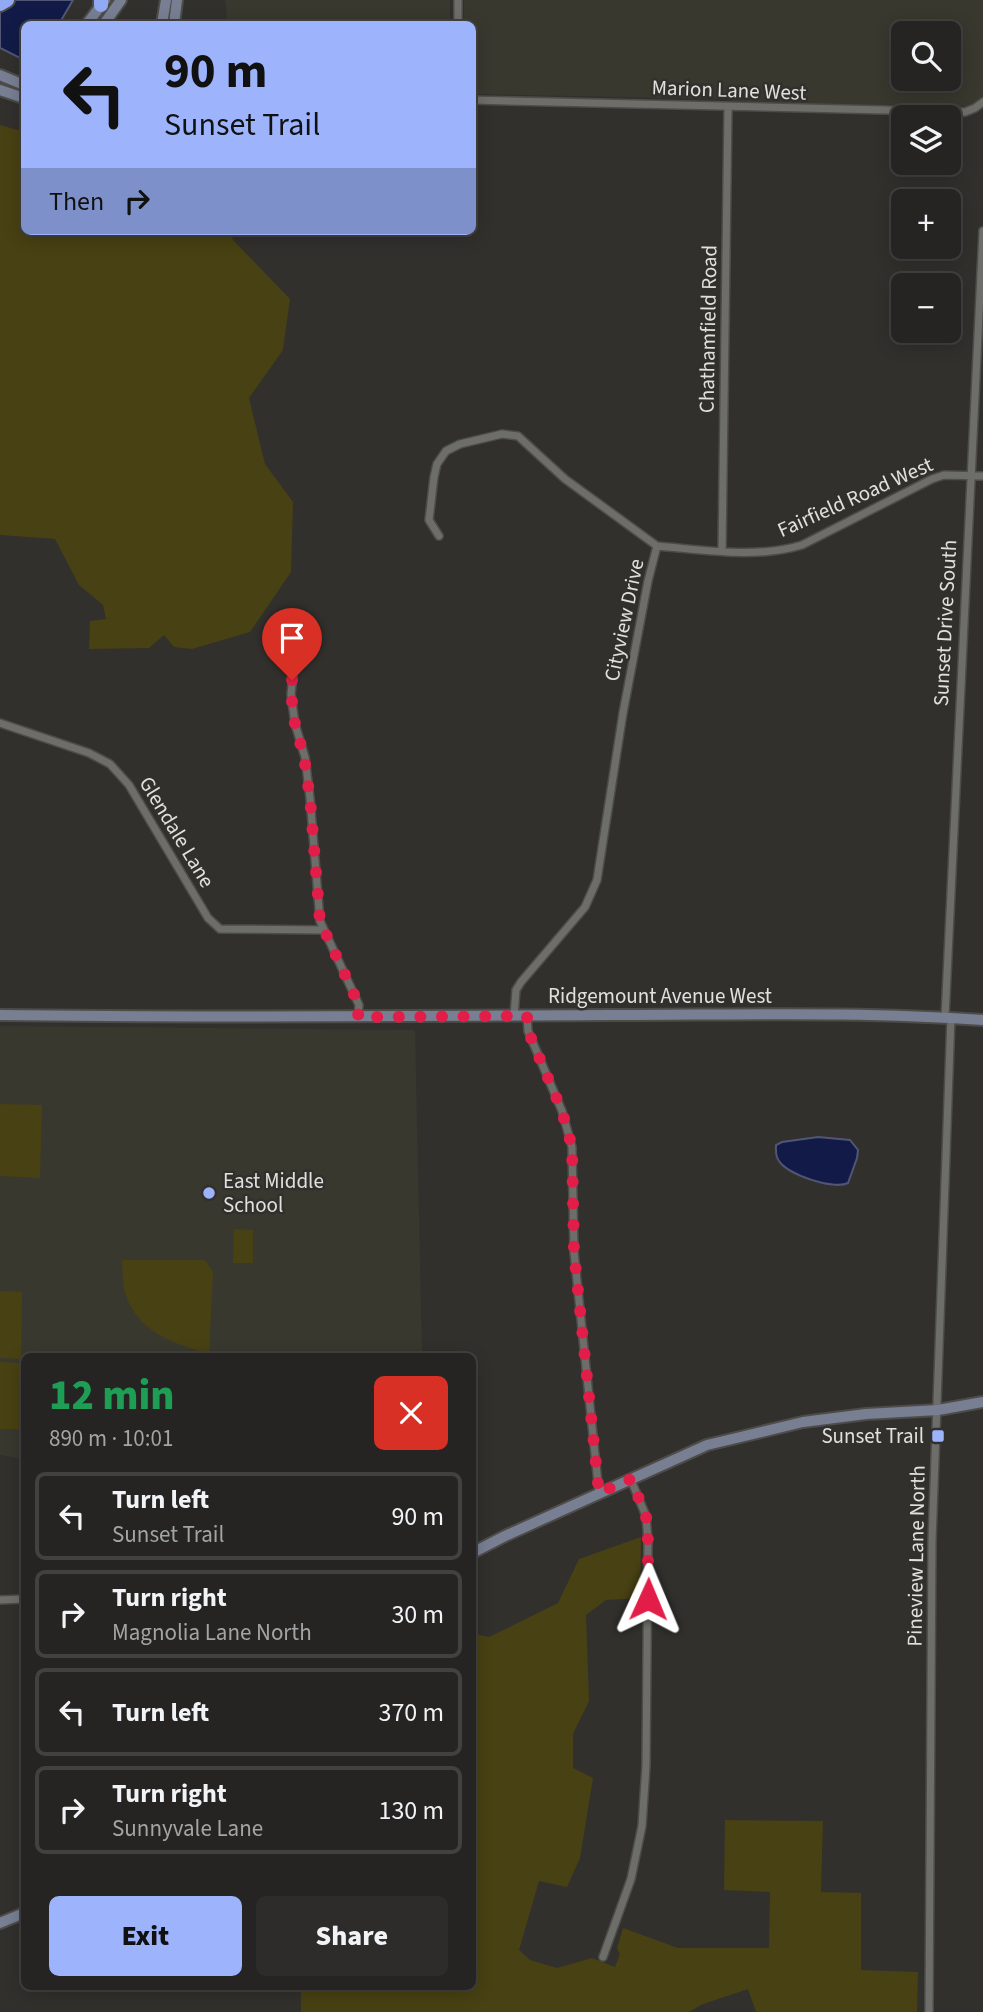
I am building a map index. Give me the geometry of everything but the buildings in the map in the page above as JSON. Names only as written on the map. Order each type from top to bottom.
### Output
[{"type":"highway","points":[[0,4],[7,0]]},
{"type":"street","points":[[106,21],[121,0]]},
{"type":"street","points":[[162,21],[166,0]]},
{"type":"street","points":[[174,21],[177,0]]},
{"type":"street","points":[[458,0],[458,21]]},
{"type":"street","points":[[89,21],[102,2]]},
{"type":"street","points":[[0,75],[21,84]]},
{"type":"street","points":[[0,90],[21,97]]},
{"type":"street","name":"Marion Lane West","points":[[476,100],[965,112],[982,102]]},
{"type":"street","name":"Chathamfield Road","points":[[722,551],[728,108]]},
{"type":"street","name":"Sunset Drive South","points":[[948,1017],[970,475],[983,231]]},
{"type":"street","name":"Cityview Drive","points":[[439,536],[429,520],[438,464],[446,451],[460,444],[502,434],[518,436],[565,479],[657,546],[625,700],[597,880],[585,907],[516,990],[514,1016]]},
{"type":"street","name":"Fairfield Road West","points":[[657,546],[757,553],[786,550],[802,545],[932,479],[944,475],[983,476]]},
{"type":"street","points":[[294,666],[291,694],[295,724],[304,757],[318,909],[324,930],[359,1005],[358,1017]]},
{"type":"street","name":"Glendale Lane","points":[[0,723],[89,753],[110,764],[129,785],[214,924],[229,930],[324,930]]},
{"type":"street","name":"Ridgemount Avenue West","points":[[0,1015],[948,1017],[983,1020]]},
{"type":"street","points":[[527,1016],[528,1031],[565,1120],[572,1147],[574,1252],[599,1493]]},
{"type":"street","name":"Pineview Lane North","points":[[929,2012],[932,1541],[948,1017]]},
{"type":"street","points":[[476,1551],[708,1445],[803,1422],[983,1402]]},
{"type":"street","points":[[603,1957],[637,1858],[646,1778],[648,1541],[646,1516],[631,1479]]},
{"type":"street","points":[[0,1600],[21,1599]]},
{"type":"street","points":[[0,1923],[21,1914]]},
{"type":"shaded area","points":[[225,0],[450,0],[450,21],[228,21]]},
{"type":"shaded area","points":[[464,0],[983,0],[983,107],[738,103],[726,99],[476,94],[476,21],[464,21]]},
{"type":"shaded area","points":[[0,125],[21,131],[21,235],[231,235],[233,240],[290,299],[283,350],[249,398],[265,464],[293,502],[291,572],[250,632],[192,649],[174,647],[164,635],[149,648],[89,649],[90,621],[106,619],[103,605],[79,585],[55,539],[0,535]]},
{"type":"shaded area","name":"East Middle School","points":[[0,1026],[415,1030],[422,1353],[21,1353],[21,1458],[0,1455]]},
{"type":"shaded area","points":[[0,1104],[42,1105],[40,1178],[0,1176]]},
{"type":"shaded area","points":[[234,1229],[253,1230],[253,1263],[233,1263]]},
{"type":"shaded area","points":[[122,1260],[205,1260],[213,1272],[209,1353],[170,1340],[148,1327],[131,1307],[123,1281]]},
{"type":"shaded area","points":[[0,1291],[22,1292],[21,1359],[0,1358]]},
{"type":"shaded area","points":[[0,1362],[21,1363],[20,1429],[0,1429]]},
{"type":"shaded area","points":[[641,1537],[640,1598],[606,1600],[586,1615],[589,1701],[573,1734],[573,1768],[593,1778],[580,1858],[567,1887],[539,1881],[519,1950],[530,1960],[557,1968],[592,1958],[615,1967],[620,1954],[617,1948],[623,1928],[678,1948],[769,1948],[770,1892],[724,1890],[725,1820],[823,1821],[821,1892],[861,1893],[861,1970],[918,1972],[917,2012],[756,2012],[748,1989],[703,2004],[689,2012],[301,2012],[301,1990],[476,1990],[476,1635],[489,1637],[558,1603],[579,1559]]},
{"type":"water","points":[[0,0],[73,0],[61,21],[21,21],[21,58],[0,48]]},
{"type":"water","points":[[818,1137],[850,1140],[858,1150],[848,1183],[841,1185],[812,1180],[792,1171],[778,1159],[776,1145]]},
{"type":"place","name":"East Middle School","points":[[209,1193]]},
{"type":"place","name":"Sunset Trail","points":[[938,1436]]},
{"type":"route","points":[[292,680],[295,724],[304,757],[310,798],[320,921],[359,1005],[358,1017],[527,1016],[528,1031],[569,1129],[572,1147],[574,1252],[599,1493],[631,1479],[646,1516],[648,1599]]}]
